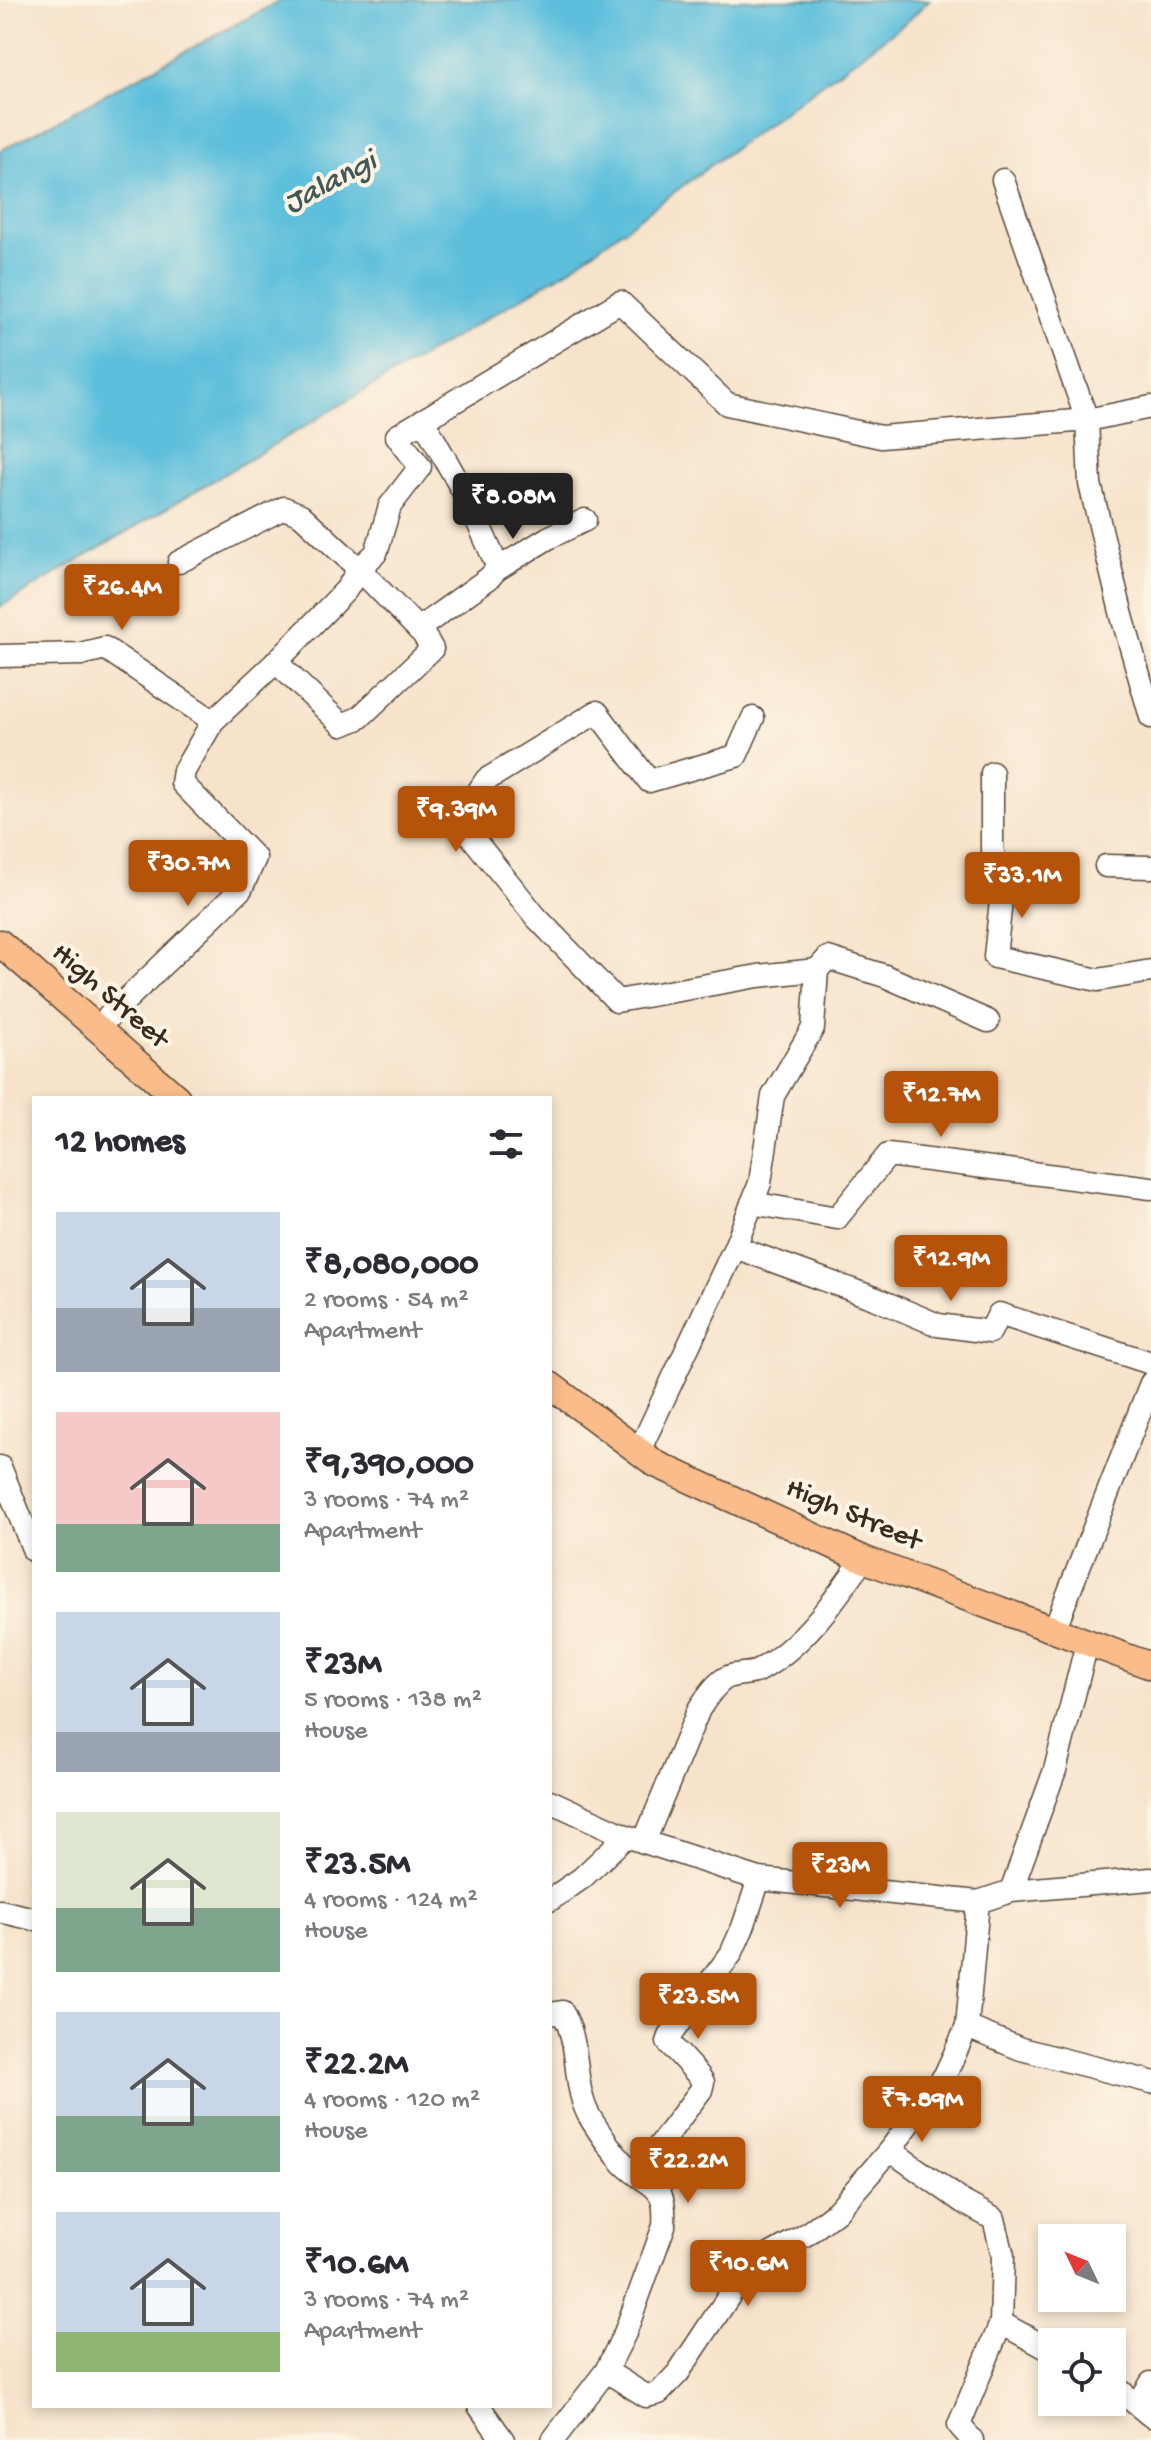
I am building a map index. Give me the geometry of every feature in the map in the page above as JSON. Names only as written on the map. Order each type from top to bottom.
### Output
[{"type":"main road","name":"High Street","points":[[0,943],[175,1096]]},
{"type":"main road","name":"High Street","points":[[552,1386],[656,1464],[863,1559],[1151,1666]]},
{"type":"street","points":[[1003,180],[1087,420],[1090,484],[1122,616],[1151,717]]},
{"type":"street","points":[[96,1029],[241,889],[255,858],[182,783],[184,771],[213,721],[346,590],[359,569],[376,553],[390,506],[420,467],[397,436],[620,302],[727,404],[881,437],[1087,420],[1151,407]]},
{"type":"street","points":[[423,420],[467,498],[495,557],[496,570]]},
{"type":"street","points":[[179,562],[284,508],[301,515],[359,569],[418,629],[432,649],[359,718],[342,725],[276,662]]},
{"type":"street","points":[[418,629],[496,570],[548,538],[585,520]]},
{"type":"street","points":[[0,656],[81,654],[105,648],[213,721]]},
{"type":"street","points":[[753,718],[736,756],[649,781],[597,712],[486,780],[459,821],[536,917],[617,1001],[758,976],[817,970]]},
{"type":"street","points":[[992,773],[992,848],[1002,891],[995,957],[1098,980],[1151,971]]},
{"type":"street","points":[[1106,866],[1151,867]]},
{"type":"street","points":[[639,1451],[735,1247],[760,1183],[773,1096],[813,1028],[817,970],[828,958],[885,976],[988,1021]]},
{"type":"street","points":[[752,1203],[837,1218],[888,1155],[1151,1188]]},
{"type":"street","points":[[735,1247],[938,1325],[990,1332],[999,1314],[1151,1363]]},
{"type":"street","points":[[1054,1630],[1151,1383]]},
{"type":"street","points":[[0,1467],[32,1546]]},
{"type":"street","points":[[552,1899],[635,1839],[708,1696],[726,1677],[756,1672],[794,1644],[835,1602],[863,1559]]},
{"type":"street","points":[[1011,1891],[1055,1770],[1087,1643]]},
{"type":"street","points":[[552,1802],[635,1839],[759,1879],[978,1902],[1011,1891],[1151,1879]]},
{"type":"street","points":[[638,2174],[701,2090],[703,2082],[699,2076],[668,2042],[731,1954],[759,1879]]},
{"type":"street","points":[[606,2371],[646,2396],[659,2393],[678,2373],[739,2281],[764,2258],[807,2234],[837,2211],[890,2150],[945,2075],[967,2027],[978,1902]]},
{"type":"street","points":[[0,1911],[32,1919]]},
{"type":"street","points":[[552,2014],[562,2012],[570,2025],[587,2113],[608,2146],[627,2166],[659,2190],[665,2207],[664,2226],[625,2333],[606,2371],[553,2440]]},
{"type":"street","points":[[967,2027],[1021,2049],[1151,2082]]},
{"type":"street","points":[[890,2150],[963,2202],[994,2219],[1003,2256],[1001,2323],[959,2425],[972,2440]]},
{"type":"street","points":[[1001,2323],[1038,2343]]},
{"type":"street","points":[[1126,2395],[1144,2410],[1151,2383]]},
{"type":"street","points":[[480,2408],[503,2440]]},
{"type":"water","name":"Jalangi","points":[[281,0],[929,0],[909,20],[568,270],[0,607],[0,151]]}]
